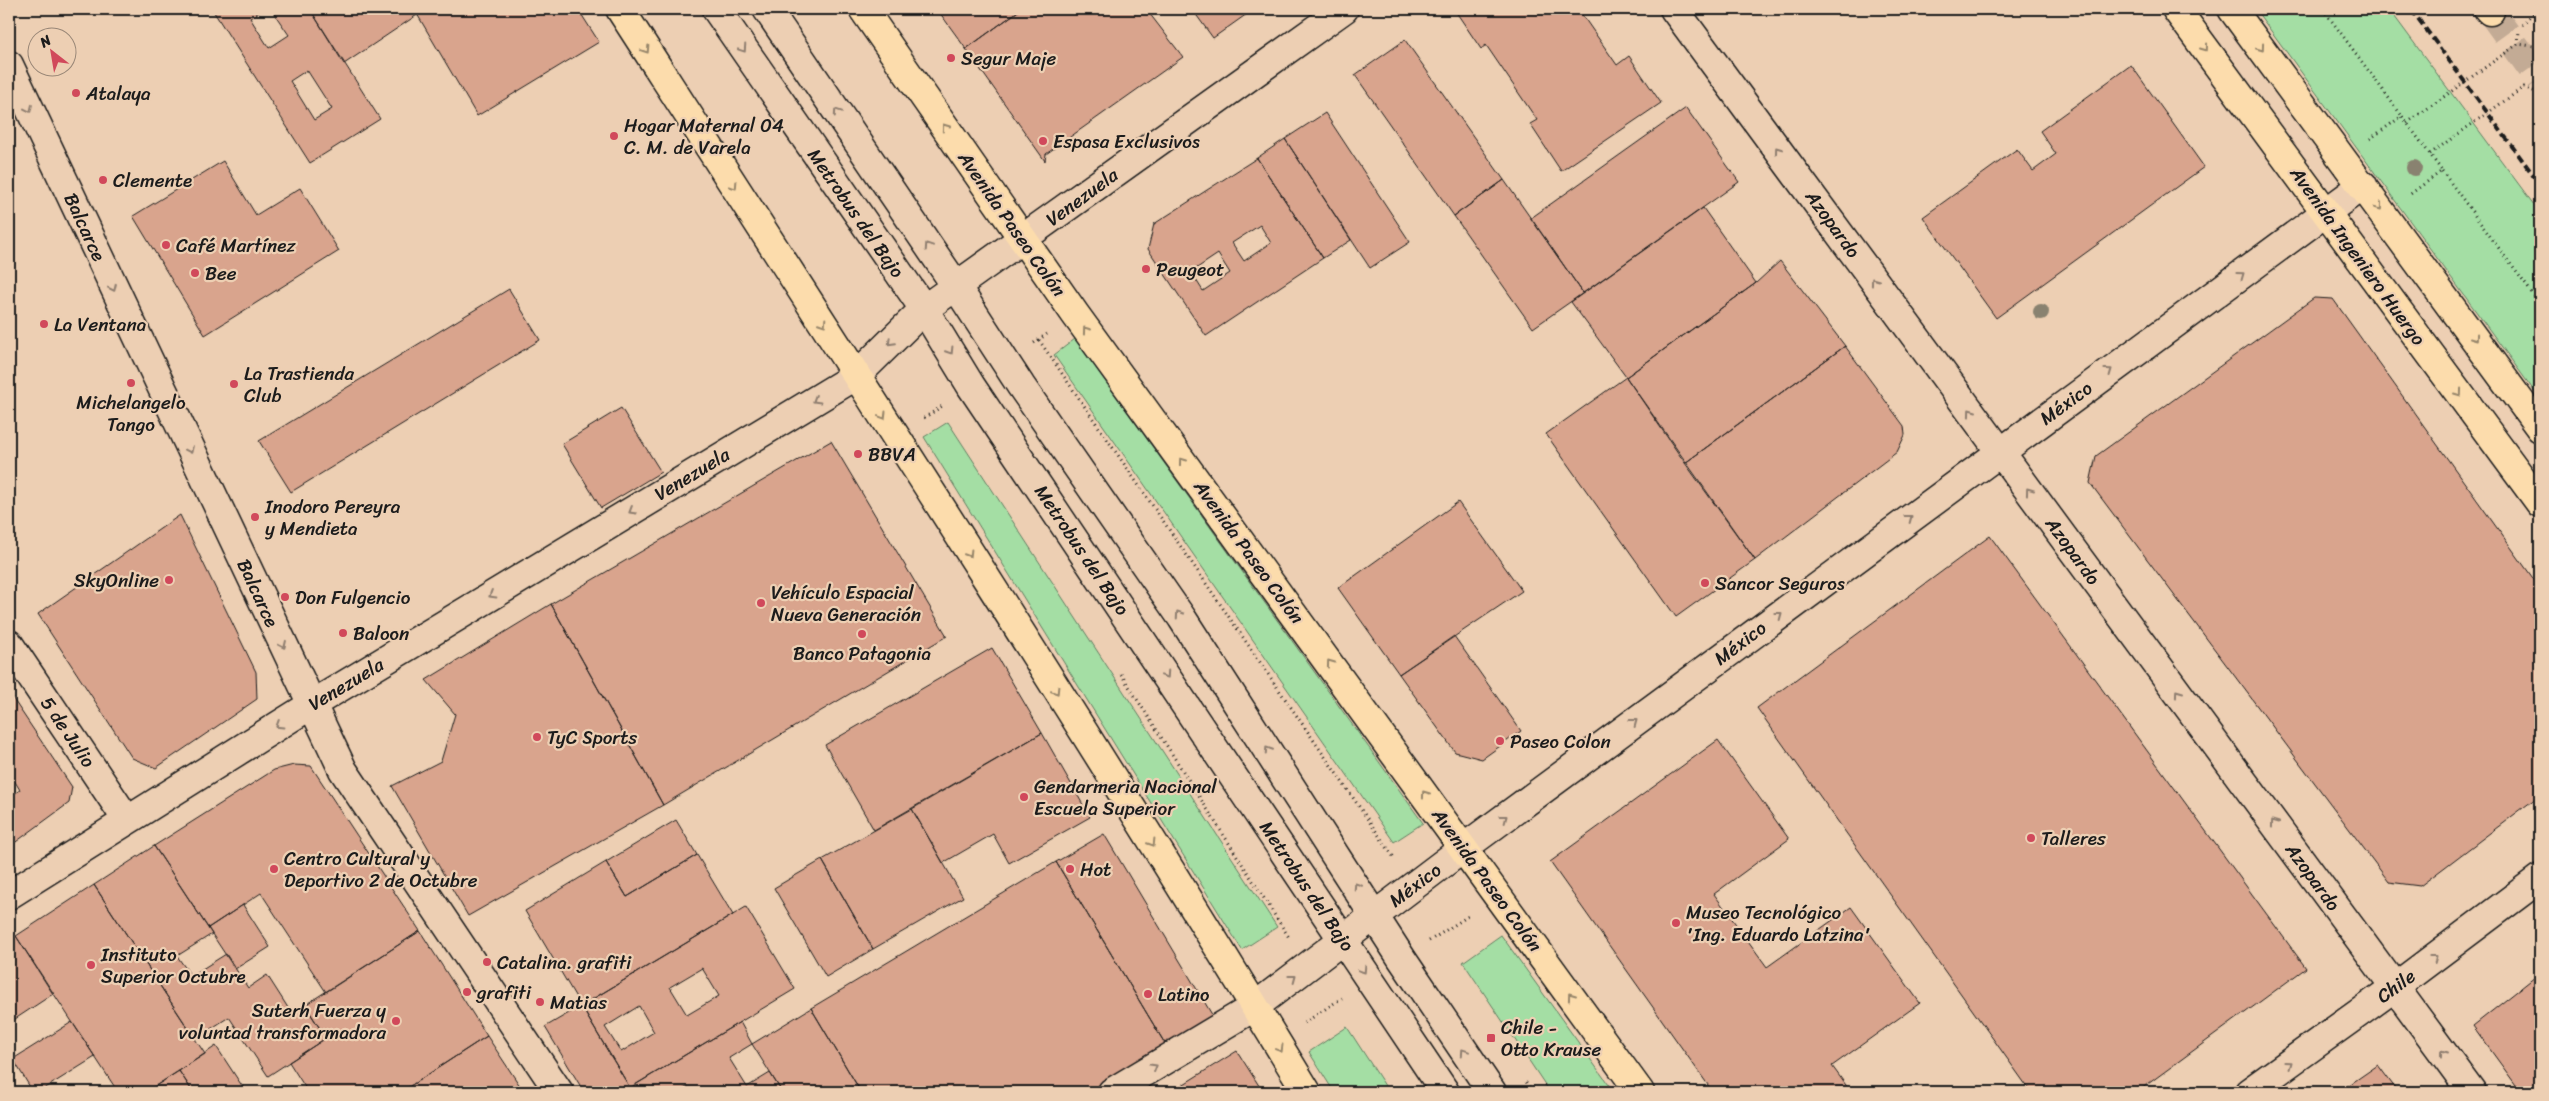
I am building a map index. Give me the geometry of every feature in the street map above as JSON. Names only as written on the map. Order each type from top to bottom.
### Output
[{"type":"main road","points":[[620,9],[857,375],[1307,1092]]},
{"type":"main road","name":"Avenida Paseo Colón","points":[[863,9],[1081,322],[1640,1092]]},
{"type":"main road","name":"Avenida Ingeniero Huergo","points":[[2176,9],[2540,504]]},
{"type":"main road","points":[[2232,9],[2540,428]]},
{"type":"street","name":"Metrobus del Bajo","points":[[716,9],[924,309],[971,386],[1445,1092]]},
{"type":"street","points":[[767,9],[956,286],[1020,386],[1182,618],[1492,1092]]},
{"type":"street","name":"Venezuela","points":[[9,895],[311,705],[857,375],[924,309],[1344,9]]},
{"type":"street","name":"Azopardo","points":[[1674,9],[2472,1092]]},
{"type":"street","name":"Balcarce","points":[[9,65],[343,770],[559,1092]]},
{"type":"street","name":"México","points":[[1112,1092],[1254,1008],[1464,848],[2363,185]]},
{"type":"street","name":"5 de Julio","points":[[9,644],[127,820]]},
{"type":"street","name":"Chile","points":[[2249,1092],[2395,987],[2540,878]]},
{"type":"path","points":[[2323,9],[2540,304]]},
{"type":"path","points":[[2518,44],[2518,34],[2522,24],[2531,15],[2540,10]]},
{"type":"path","points":[[2408,123],[2518,44],[2540,47]]},
{"type":"path","points":[[2430,154],[2524,87],[2540,94]]},
{"type":"path","points":[[2343,159],[2402,116]]},
{"type":"path","points":[[2384,214],[2442,171]]},
{"type":"path","points":[[1039,340],[1396,861]]},
{"type":"green space","points":[[2255,9],[2389,9],[2540,213],[2540,399]]},
{"type":"green space","points":[[1075,339],[1423,823],[1394,842],[1054,355]]},
{"type":"green space","points":[[948,422],[1277,927],[1242,950],[924,437]]},
{"type":"green space","points":[[1501,935],[1614,1092],[1550,1092],[1463,962]]},
{"type":"green space","points":[[1347,1027],[1389,1092],[1334,1092],[1309,1052]]},
{"type":"building","points":[[212,9],[264,9],[250,18],[269,48],[289,35],[271,9],[310,9],[380,119],[310,163]],"holes":[[[307,70],[332,109],[314,120],[290,81]]]},
{"type":"building","points":[[310,9],[426,9],[344,64]]},
{"type":"building","points":[[426,9],[578,9],[599,42],[477,116],[417,14]]},
{"type":"building","points":[[937,9],[1021,9],[966,49]]},
{"type":"building","points":[[1021,9],[1146,9],[1183,57],[1046,154],[1045,161],[966,49]]},
{"type":"building","points":[[1192,9],[1254,9],[1213,38]]},
{"type":"building","points":[[1454,9],[1578,9],[1617,65],[1629,56],[1661,103],[1561,171],[1530,124],[1537,120],[1486,45],[1481,49]]},
{"type":"building","points":[[1405,40],[1504,180],[1454,216],[1355,75]]},
{"type":"building","points":[[2131,65],[2204,167],[1996,318],[1923,217],[2017,149],[2033,171],[2056,154],[2040,131]]},
{"type":"building","points":[[1686,108],[1739,182],[1583,293],[1531,218]]},
{"type":"building","points":[[1325,113],[1410,242],[1370,268],[1285,139]]},
{"type":"building","points":[[1285,139],[1351,240],[1323,258],[1257,158]]},
{"type":"building","points":[[1257,158],[1323,258],[1206,336],[1148,249],[1154,224]],"holes":[[[1260,225],[1271,243],[1244,261],[1232,243]],[[1218,254],[1230,273],[1203,291],[1191,272]]]},
{"type":"building","points":[[223,161],[256,215],[300,188],[339,251],[205,335],[133,216]]},
{"type":"building","points":[[1504,180],[1583,293],[1533,328],[1454,216]]},
{"type":"building","points":[[1703,208],[1756,283],[1626,377],[1571,302]]},
{"type":"building","points":[[1780,261],[1845,346],[1685,463],[1626,377],[1756,283]]},
{"type":"building","points":[[509,289],[540,340],[291,492],[259,441]]},
{"type":"building","points":[[2314,298],[2333,299],[2540,588],[2540,795],[2420,886],[2389,882],[2090,483],[2096,456]]},
{"type":"building","points":[[1845,346],[1904,426],[1905,435],[1897,452],[1755,560],[1685,463]]},
{"type":"building","points":[[1626,377],[1755,560],[1676,617],[1546,434]]},
{"type":"building","points":[[621,408],[661,472],[601,508],[562,444]]},
{"type":"building","points":[[831,441],[947,636],[663,805],[551,604]]},
{"type":"building","points":[[1458,502],[1522,591],[1399,674],[1338,588]]},
{"type":"building","points":[[180,515],[256,672],[257,699],[156,768],[132,758],[38,614]]},
{"type":"building","name":"Talleres","points":[[1990,536],[2306,968],[2137,1092],[2031,1092],[1757,708]]},
{"type":"building","name":"TyC Sports","points":[[551,604],[663,805],[468,916],[392,786],[441,761],[455,714],[426,680]]},
{"type":"building","points":[[1454,636],[1521,731],[1482,759],[1455,752],[1399,674]]},
{"type":"building","points":[[992,648],[1042,733],[874,830],[825,745]]},
{"type":"building","points":[[9,693],[72,787],[69,803],[9,847],[9,797],[20,790],[9,772]]},
{"type":"building","points":[[1042,733],[1090,817],[1009,863],[993,834],[943,863],[912,809]]},
{"type":"building","points":[[1718,740],[1789,839],[1714,894],[1767,967],[1851,907],[1920,1003],[1832,1066],[1851,1092],[1713,1092],[1550,862]]},
{"type":"building","name":"Centro Cultural y Deportivo 2 de Octubre","points":[[294,765],[311,766],[420,931],[326,992],[261,893],[208,928],[154,846],[274,770]]},
{"type":"building","points":[[912,809],[963,897],[873,949],[822,860]]},
{"type":"building","points":[[676,820],[697,855],[627,897],[606,862]]},
{"type":"building","points":[[1104,834],[1214,1018],[1167,1047],[1056,862]]},
{"type":"building","points":[[154,846],[212,934],[177,956],[191,976],[226,954],[248,988],[267,975],[292,1014],[305,1005],[326,1038],[268,1076],[229,1017],[195,1039],[94,885]]},
{"type":"building","points":[[697,855],[733,915],[581,1006],[525,911],[606,862],[627,897]]},
{"type":"building","points":[[822,860],[873,949],[826,977],[774,888]]},
{"type":"building","points":[[1056,862],[1167,1047],[1091,1092],[861,1092],[811,1008]]},
{"type":"building","name":"Instituto Superior Octubre","points":[[94,885],[205,1054],[146,1092],[118,1092],[16,936]]},
{"type":"building","points":[[243,905],[270,947],[235,969],[208,928]]},
{"type":"building","points":[[746,907],[795,989],[630,1088],[581,1006]],"holes":[[[702,968],[719,996],[687,1015],[670,987]],[[639,1006],[654,1032],[621,1052],[605,1027]]]},
{"type":"building","name":"Suterh Fuerza y voluntad transformadora","points":[[420,931],[487,1036],[401,1092],[308,1092],[289,1062],[326,1038],[305,1005]]},
{"type":"building","points":[[16,936],[53,994],[9,1023],[9,941]]},
{"type":"building","points":[[2540,973],[2540,1092],[2521,1092],[2473,1026]]},
{"type":"building","points":[[581,1006],[630,1088],[623,1092],[584,1092],[545,1027]]},
{"type":"building","points":[[811,1008],[861,1092],[782,1092],[752,1044]]},
{"type":"building","points":[[72,1022],[95,1057],[39,1092],[33,1092],[13,1059]]},
{"type":"building","points":[[740,1022],[752,1044],[729,1058],[747,1087],[770,1073],[782,1092],[690,1092],[687,1087],[679,1092],[623,1092]]},
{"type":"building","points":[[487,1036],[524,1092],[401,1092]]},
{"type":"building","points":[[216,1046],[246,1092],[193,1092],[179,1071]]},
{"type":"building","points":[[1237,1051],[1263,1092],[1171,1092]]},
{"type":"building","points":[[2378,1065],[2398,1092],[2339,1092]]},
{"type":"building","points":[[179,1071],[193,1092],[146,1092]]},
{"type":"tunnel","points":[[2490,11],[2540,80]]},
{"type":"railway","points":[[2411,9],[2540,184]]},
{"type":"place","name":"Segur Maje","points":[[951,58]]},
{"type":"place","name":"Atalaya","points":[[76,93]]},
{"type":"place","name":"Hogar Maternal 04 C. M. de Varela","points":[[614,136]]},
{"type":"place","name":"Espasa Exclusivos","points":[[1043,141]]},
{"type":"place","name":"Clemente","points":[[103,180]]},
{"type":"place","name":"Café Martínez","points":[[166,245]]},
{"type":"place","name":"Peugeot","points":[[1146,269]]},
{"type":"place","name":"Bee","points":[[195,273]]},
{"type":"place","name":"La Ventana","points":[[44,324]]},
{"type":"place","name":"Michelangelo Tango","points":[[131,383]]},
{"type":"place","name":"La Trastienda Club","points":[[234,384]]},
{"type":"place","name":"BBVA","points":[[858,454]]},
{"type":"place","name":"Inodoro Pereyra y Mendieta","points":[[255,517]]},
{"type":"place","name":"SkyOnline","points":[[169,580]]},
{"type":"place","name":"Sancor Seguros","points":[[1705,583]]},
{"type":"place","name":"Don Fulgencio","points":[[285,597]]},
{"type":"place","name":"Vehículo Espacial Nueva Generación","points":[[761,603]]},
{"type":"place","name":"Baloon","points":[[343,633]]},
{"type":"place","name":"Banco Patagonia","points":[[862,634]]},
{"type":"place","name":"TyC Sports","points":[[537,737]]},
{"type":"place","name":"Paseo Colon","points":[[1500,741]]},
{"type":"place","name":"Gendarmeria Nacional Escuela Superior","points":[[1024,797]]},
{"type":"place","name":"Talleres","points":[[2031,838]]},
{"type":"place","name":"Centro Cultural y Deportivo 2 de Octubre","points":[[274,869]]},
{"type":"place","name":"Hot","points":[[1070,869]]},
{"type":"place","name":"Museo Tecnológico 'Ing. Eduardo Latzina'","points":[[1676,923]]},
{"type":"place","name":"Catalina. grafiti","points":[[487,962]]},
{"type":"place","name":"Instituto Superior Octubre","points":[[91,965]]},
{"type":"place","name":"grafiti","points":[[467,992]]},
{"type":"place","name":"Latino","points":[[1148,994]]},
{"type":"place","name":"Matias","points":[[540,1002]]},
{"type":"place","name":"Suterh Fuerza y voluntad transformadora","points":[[396,1021]]},
{"type":"place","name":"Chile - Otto Krause","points":[[1491,1038]]}]
